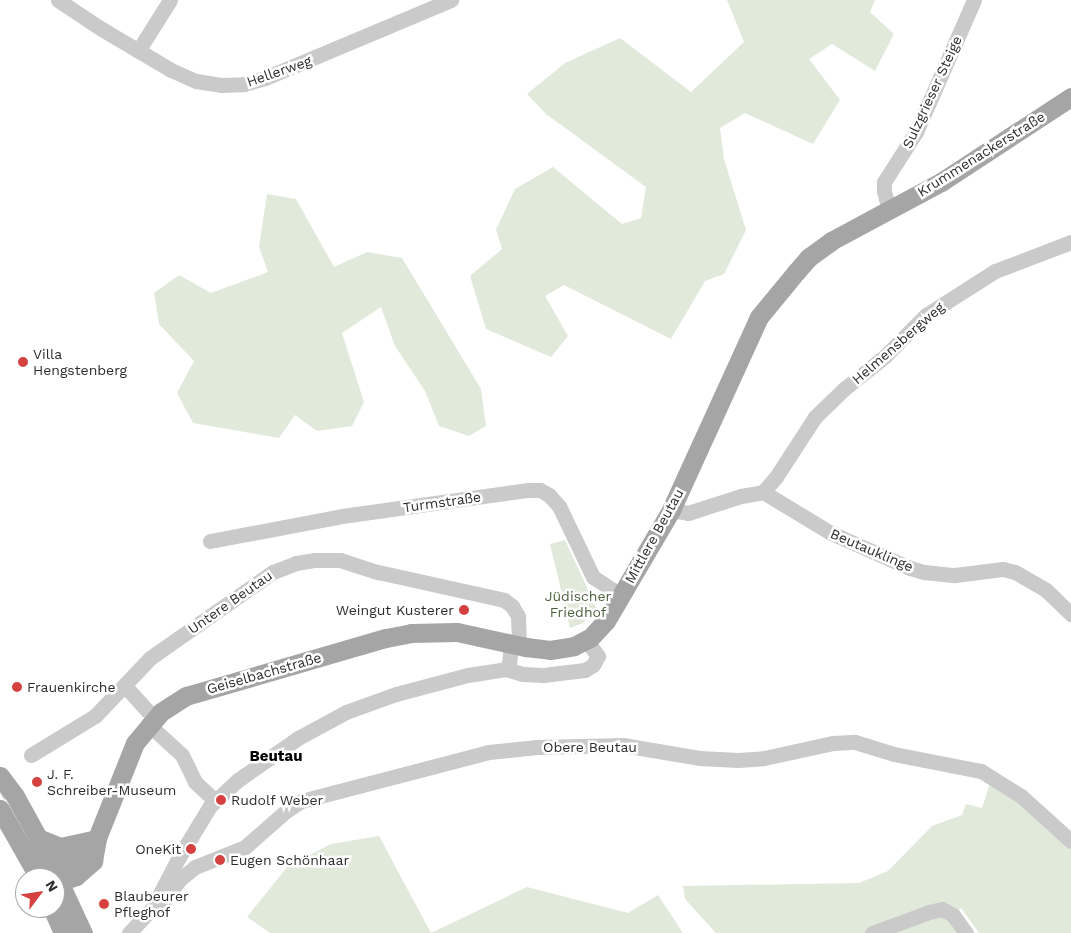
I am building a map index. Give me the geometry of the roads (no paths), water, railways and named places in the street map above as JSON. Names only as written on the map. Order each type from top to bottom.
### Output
[{"type":"main road","name":"Krummenackerstraße","points":[[889,211],[941,182],[1071,97]]},
{"type":"main road","name":"Mittlere Beutau","points":[[515,645],[557,650],[586,640],[600,629],[671,510],[764,309],[819,249],[889,211]]},
{"type":"main road","name":"Geiselbachstraße","points":[[63,868],[97,838],[106,823],[130,753],[151,721],[172,704],[197,692],[398,635],[424,632],[457,632],[515,645]]},
{"type":"main road","points":[[0,776],[15,796],[38,838],[48,868]]},
{"type":"main road","points":[[0,809],[44,868]]},
{"type":"main road","points":[[38,838],[60,847],[97,838]]},
{"type":"main road","points":[[65,901],[84,933]]},
{"type":"main road","points":[[56,918],[63,933]]},
{"type":"street","name":"Hellerweg","points":[[58,0],[138,51],[196,82],[221,85],[244,84],[310,60],[451,0]]},
{"type":"street","points":[[138,51],[170,0]]},
{"type":"street","name":"Sulzgrieser Steige","points":[[889,211],[884,191],[884,182],[916,132],[974,0]]},
{"type":"street","name":"Helmensbergweg","points":[[763,492],[776,476],[815,417],[844,389],[885,356],[926,315],[995,271],[1071,242]]},
{"type":"street","name":"Turmstraße","points":[[210,541],[342,516],[540,490],[549,495],[558,506],[584,561],[594,577],[621,595]]},
{"type":"street","points":[[671,510],[688,513],[741,496],[763,492]]},
{"type":"street","name":"Beutauklinge","points":[[763,492],[826,530],[910,568],[924,572],[955,575],[1003,569],[1015,572],[1046,590],[1071,614]]},
{"type":"street","name":"Untere Beutau","points":[[31,755],[95,716],[150,658],[273,572],[287,565],[314,560],[340,560],[378,572],[504,600],[512,606],[518,616],[515,645]]},
{"type":"street","points":[[129,933],[153,907],[175,877],[214,800],[273,755],[346,712],[396,694],[468,675],[506,669],[522,674],[543,675],[585,670],[593,665],[598,656],[586,640]]},
{"type":"street","points":[[506,669],[515,645]]},
{"type":"street","points":[[125,686],[151,721],[182,755],[195,782],[214,800]]},
{"type":"street","name":"Obere Beutau","points":[[175,877],[199,865],[245,847],[291,807],[307,799],[498,750],[605,745],[639,747],[699,758],[738,760],[764,758],[833,743],[855,742],[894,754],[981,771],[1021,796],[1071,841]]},
{"type":"street","points":[[872,933],[929,912],[942,910],[953,915],[966,933]]},
{"type":"tunnel","points":[[0,793],[20,781]]},
{"type":"place","name":"Villa Hengstenberg","points":[[23,362]]},
{"type":"place","name":"Weingut Kusterer","points":[[464,610]]},
{"type":"place","name":"Frauenkirche","points":[[17,687]]},
{"type":"place","name":"J. F. Schreiber-Museum","points":[[37,782]]},
{"type":"place","name":"Rudolf Weber","points":[[221,800]]},
{"type":"place","name":"OneKit","points":[[191,849]]},
{"type":"place","name":"Eugen Schönhaar","points":[[220,860]]},
{"type":"place","name":"Blaubeurer Pfleghof","points":[[104,904]]},
{"type":"district","name":"Beutau","points":[[276,757]]},
{"type":"park label","name":"Jüdischer Friedhof","points":[[578,604]]}]
